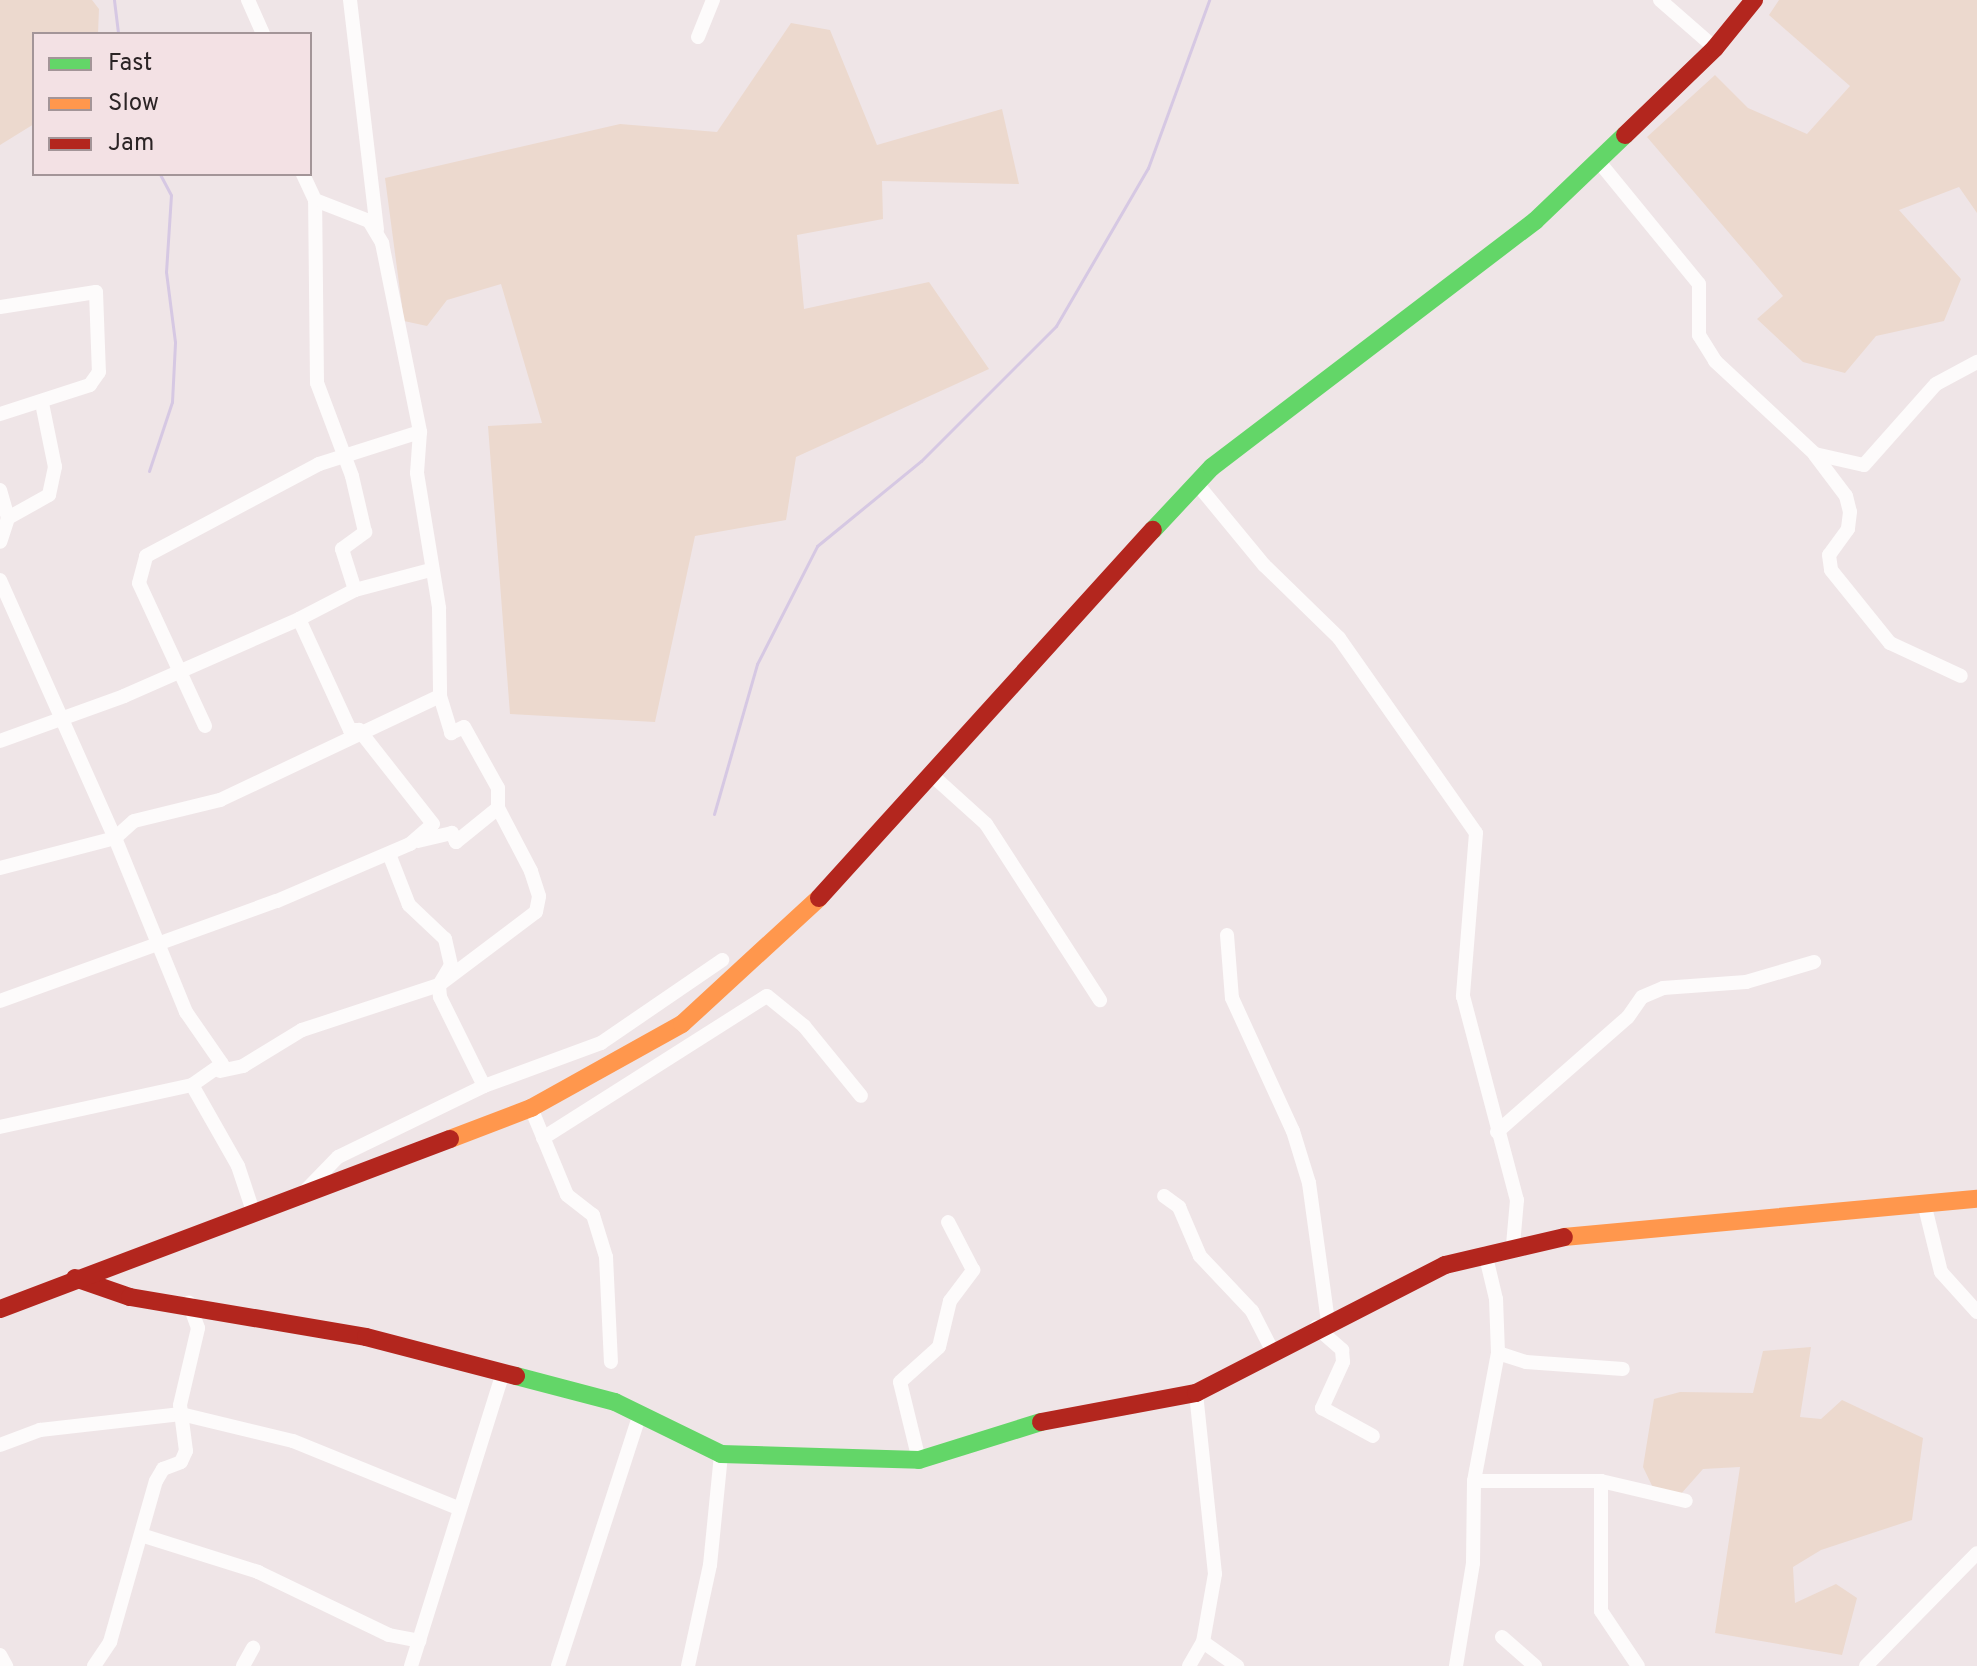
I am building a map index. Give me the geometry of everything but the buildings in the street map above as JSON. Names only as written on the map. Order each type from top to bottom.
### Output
[{"type":"main road","points":[[0,1309],[75,1278],[531,1108],[634,1054],[727,990],[934,777],[1064,624],[1237,446],[1535,221],[1600,163],[1715,48],[1754,0]]},
{"type":"main road","points":[[75,1278],[130,1297],[189,1303],[366,1337],[503,1373],[640,1414],[721,1454],[919,1460],[1023,1425],[1196,1393],[1322,1324],[1485,1253],[1513,1245],[1631,1227],[1977,1199]]},
{"type":"street","points":[[248,0],[262,32]]},
{"type":"street","points":[[0,1127],[192,1085],[220,1071],[243,1066],[302,1030],[439,985],[536,912],[539,896],[531,871],[498,808],[498,788],[464,727],[451,733],[440,696],[439,608],[430,570],[417,473],[420,432],[377,229],[350,0]]},
{"type":"street","points":[[698,37],[713,0]]},
{"type":"street","points":[[1660,0],[1715,48]]},
{"type":"street","points":[[1600,163],[1699,284],[1699,335],[1715,361],[1815,454],[1846,496],[1850,512],[1848,529],[1829,555],[1831,570],[1890,643],[1961,676]]},
{"type":"street","points":[[304,176],[315,200],[317,383],[345,457],[365,532],[342,549],[355,590]]},
{"type":"street","points":[[315,200],[377,229]]},
{"type":"street","points":[[0,307],[96,292],[99,372],[90,385],[42,403],[0,414]]},
{"type":"street","points":[[1815,454],[1864,465],[1936,384],[1977,362]]},
{"type":"street","points":[[8,518],[49,495],[55,467],[42,403]]},
{"type":"street","points":[[205,726],[139,583],[146,556],[319,464],[420,432]]},
{"type":"street","points":[[1198,485],[1264,565],[1339,638],[1476,833],[1463,996],[1517,1200],[1513,1245]]},
{"type":"street","points":[[0,490],[8,518],[0,542]]},
{"type":"street","points":[[0,741],[179,672],[299,619],[355,590],[430,570]]},
{"type":"street","points":[[0,580],[64,717],[115,838],[154,943],[186,1012],[222,1064],[220,1071]]},
{"type":"street","points":[[299,619],[350,730],[359,730]]},
{"type":"street","points":[[0,868],[115,838],[134,821],[220,800],[359,730],[440,696]]},
{"type":"street","points":[[359,730],[433,824],[410,844]]},
{"type":"street","points":[[934,777],[986,824],[1100,1000]]},
{"type":"street","points":[[0,1001],[410,844],[452,833],[456,842],[498,808]]},
{"type":"street","points":[[389,854],[409,905],[445,939],[451,965],[439,985]]},
{"type":"street","points":[[1227,935],[1232,998],[1293,1131],[1309,1183],[1322,1324],[1342,1350],[1343,1362],[1322,1408],[1373,1436]]},
{"type":"street","points":[[305,1191],[338,1157],[484,1086],[601,1043],[722,960]]},
{"type":"street","points":[[1497,1132],[1642,997],[1663,988],[1746,982],[1814,962]]},
{"type":"street","points":[[439,985],[484,1086]]},
{"type":"street","points":[[543,1138],[767,996],[804,1026],[861,1096]]},
{"type":"street","points":[[192,1085],[238,1166],[253,1211]]},
{"type":"street","points":[[531,1108],[567,1195],[593,1215],[606,1257],[611,1362]]},
{"type":"street","points":[[1164,1196],[1179,1207],[1200,1256],[1252,1311],[1272,1350]]},
{"type":"street","points":[[1924,1203],[1941,1272],[1977,1312]]},
{"type":"street","points":[[919,1460],[900,1382],[939,1347],[950,1301],[973,1270],[948,1222]]},
{"type":"street","points":[[1456,1666],[1473,1563],[1474,1481],[1498,1353],[1496,1299],[1485,1253]]},
{"type":"street","points":[[94,1666],[110,1642],[163,1469],[181,1462],[186,1451],[181,1414],[188,1350],[198,1328],[189,1303]]},
{"type":"street","points":[[1498,1353],[1526,1362],[1623,1369]]},
{"type":"street","points":[[411,1666],[458,1508],[503,1373]]},
{"type":"street","points":[[1189,1666],[1203,1642],[1215,1574],[1196,1393]]},
{"type":"street","points":[[0,1445],[40,1430],[181,1414],[293,1441],[458,1508]]},
{"type":"street","points":[[558,1666],[640,1414]]},
{"type":"street","points":[[688,1666],[710,1565],[721,1454]]},
{"type":"street","points":[[1474,1481],[1601,1481],[1686,1501]]},
{"type":"street","points":[[1601,1481],[1601,1611],[1638,1666]]},
{"type":"street","points":[[141,1535],[258,1572],[389,1635],[419,1641]]},
{"type":"street","points":[[1866,1666],[1977,1553]]},
{"type":"street","points":[[1502,1637],[1535,1666]]},
{"type":"street","points":[[1203,1642],[1237,1666]]},
{"type":"street","points":[[243,1666],[253,1648]]},
{"type":"street","points":[[0,1655],[6,1666]]},
{"type":"shaded area","points":[[0,0],[92,0],[99,9],[98,32],[32,32],[32,125],[0,145]]},
{"type":"shaded area","points":[[1779,0],[1977,0],[1977,213],[1959,187],[1899,210],[1961,279],[1944,321],[1876,336],[1845,373],[1803,362],[1757,319],[1783,296],[1647,137],[1715,75],[1748,108],[1807,134],[1850,86],[1769,15]]},
{"type":"shaded area","points":[[791,23],[830,30],[877,145],[1002,109],[1019,184],[882,181],[883,219],[797,235],[804,309],[929,282],[989,369],[796,457],[786,520],[695,536],[655,722],[510,714],[488,426],[542,423],[501,284],[447,300],[427,326],[404,321],[385,178],[620,124],[717,132]]},
{"type":"shaded area","points":[[1811,1347],[1800,1417],[1821,1419],[1842,1400],[1923,1438],[1912,1520],[1821,1550],[1793,1567],[1795,1603],[1836,1584],[1857,1598],[1842,1655],[1715,1633],[1740,1467],[1703,1469],[1680,1495],[1656,1494],[1643,1467],[1654,1399],[1680,1392],[1753,1393],[1763,1351]]},
{"type":"waterway","points":[[114,0],[118,32]]},
{"type":"waterway","points":[[714,814],[757,664],[817,546],[921,461],[1056,326],[1148,168],[1209,0]]},
{"type":"waterway","points":[[149,471],[172,402],[175,342],[166,272],[171,195],[161,176]]},
{"type":"traffic: fast","points":[[1153,530],[1212,467],[1535,221],[1625,135]]},
{"type":"traffic: fast","points":[[516,1376],[615,1402],[721,1454],[919,1460],[1041,1422]]},
{"type":"traffic: slow","points":[[450,1139],[531,1108],[682,1024],[819,898]]},
{"type":"traffic: slow","points":[[1564,1237],[1977,1199]]},
{"type":"traffic: jam","points":[[1625,135],[1715,48],[1754,0]]},
{"type":"traffic: jam","points":[[819,898],[1153,530]]},
{"type":"traffic: jam","points":[[0,1309],[450,1139]]},
{"type":"traffic: jam","points":[[1041,1422],[1196,1393],[1445,1265],[1564,1237]]},
{"type":"traffic: jam","points":[[75,1278],[130,1297],[366,1337],[516,1376]]}]
